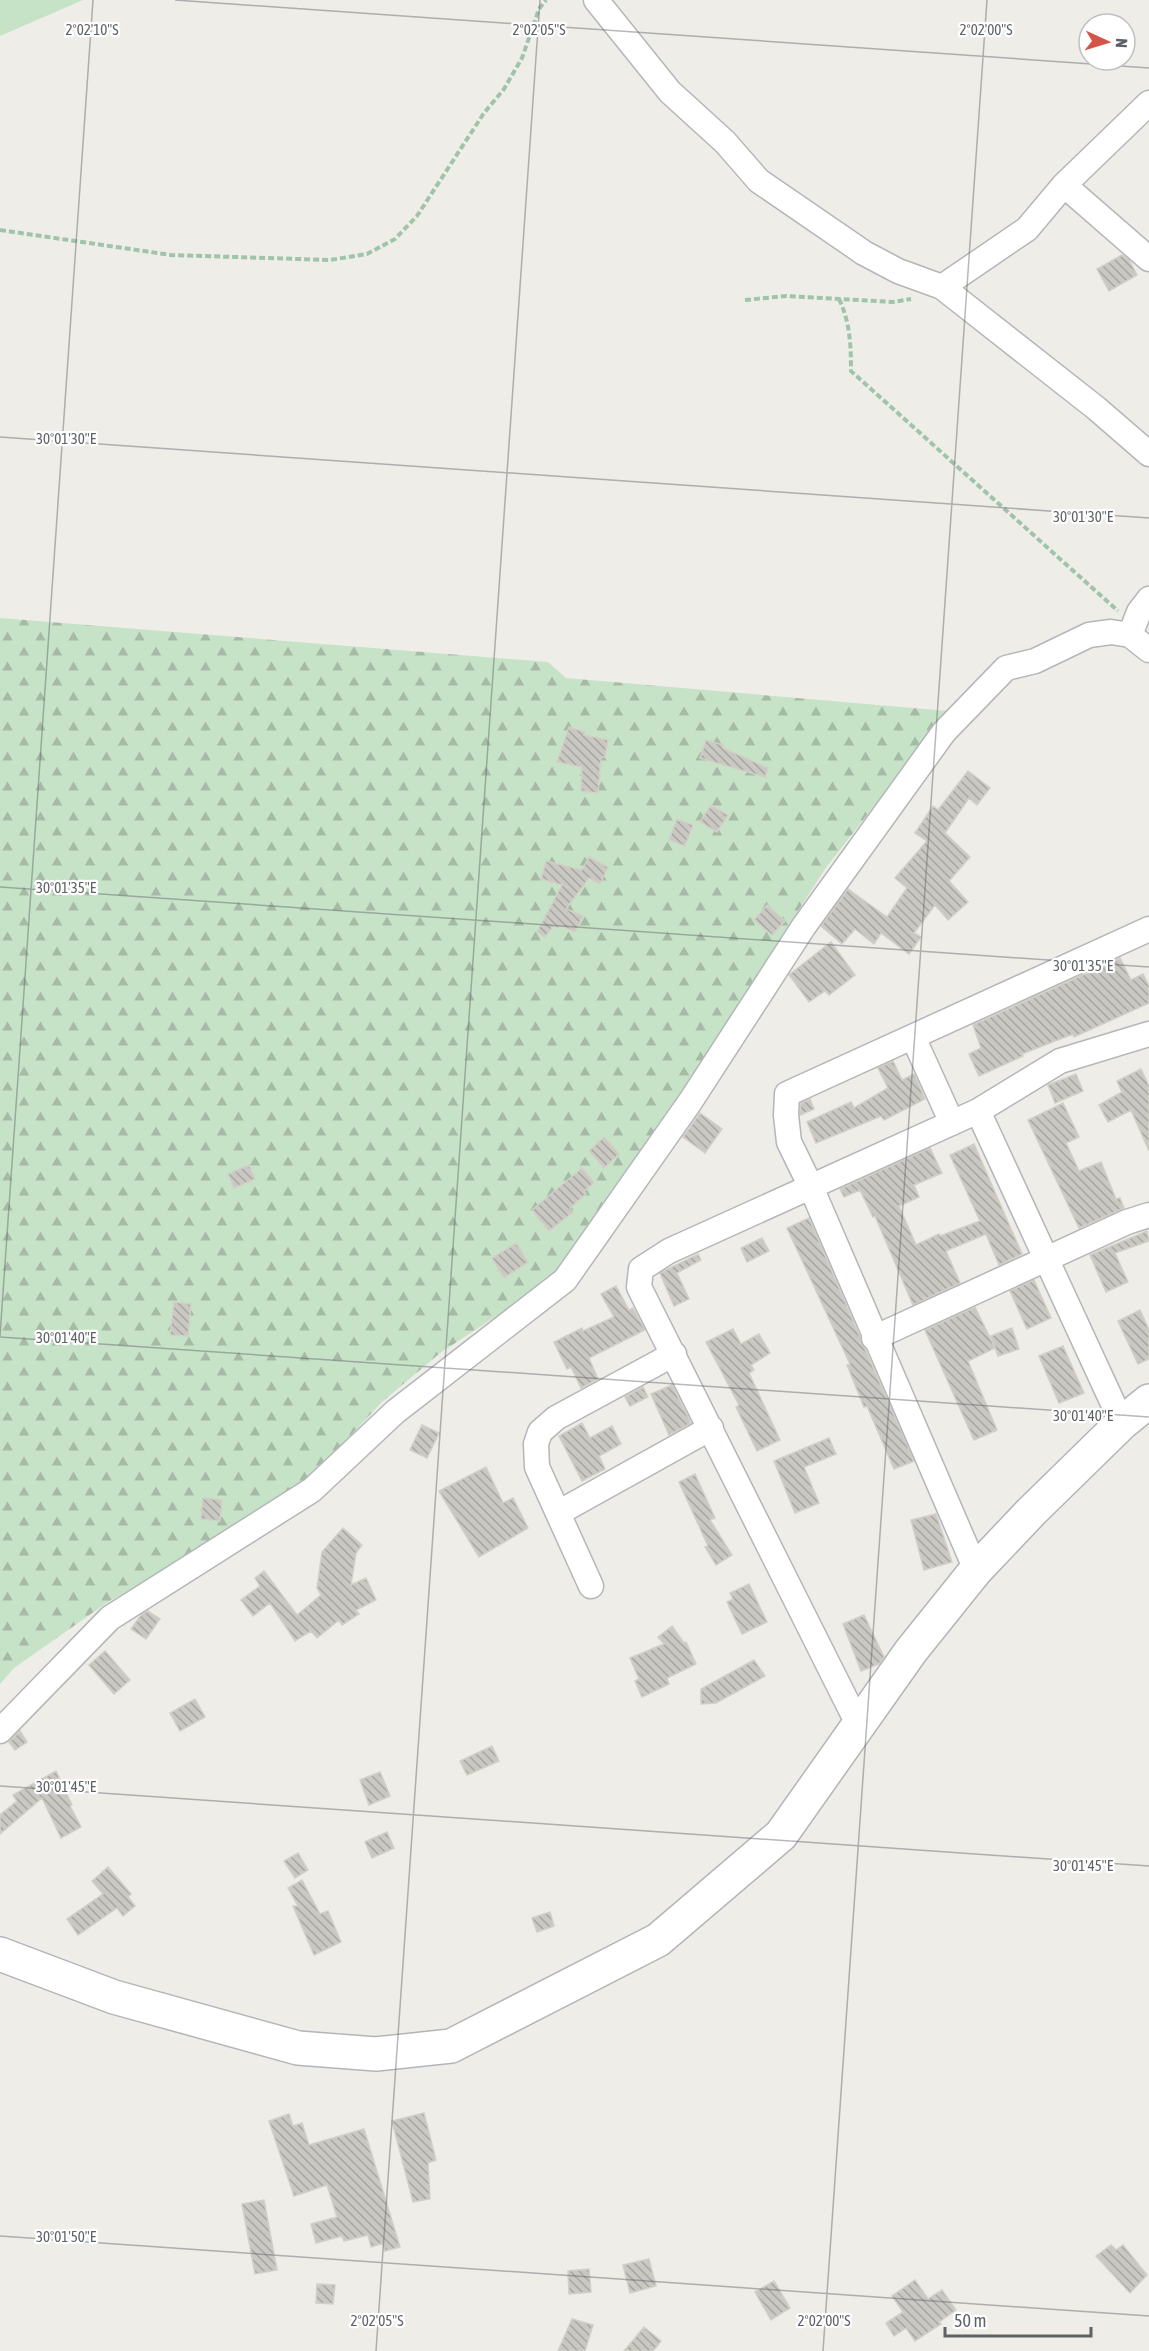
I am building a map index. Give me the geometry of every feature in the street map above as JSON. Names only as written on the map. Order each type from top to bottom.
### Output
[{"type":"street","points":[[596,0],[670,92],[725,142],[759,181],[864,253],[898,271],[942,287],[1096,408],[1149,454]]},
{"type":"street","points":[[942,287],[1027,230],[1064,185],[1149,104]]},
{"type":"street","points":[[1064,185],[1149,259]]},
{"type":"street","points":[[0,1731],[110,1618],[312,1490],[395,1412],[566,1280],[690,1102],[804,926],[944,732],[1006,668],[1035,661],[1089,635],[1111,632],[1138,637],[1139,612],[1149,599]]},
{"type":"street","points":[[976,1570],[874,1338],[811,1187],[789,1142],[786,1115],[787,1094],[1149,929]]},
{"type":"street","points":[[859,1726],[639,1287],[641,1269],[669,1251],[978,1111],[1060,1061],[1149,1034]]},
{"type":"street","points":[[913,1037],[952,1123]]},
{"type":"street","points":[[978,1111],[1122,1423]]},
{"type":"street","points":[[874,1338],[1127,1222],[1149,1215]]},
{"type":"street","points":[[591,1586],[537,1467],[536,1444],[540,1432],[556,1419],[674,1354]]},
{"type":"street","points":[[0,1954],[114,1997],[298,2048],[376,2054],[451,2046],[658,1940],[781,1835],[911,1651],[976,1570],[1030,1512],[1122,1423],[1149,1401]]},
{"type":"street","points":[[558,1513],[711,1428]]},
{"type":"path","points":[[0,230],[171,255],[330,260],[367,254],[395,239],[417,216],[477,123],[504,89],[522,58],[539,9],[546,0]]},
{"type":"path","points":[[745,300],[786,296],[893,302],[918,298],[942,287]]},
{"type":"path","points":[[839,300],[846,314],[850,339],[851,371],[1138,637]]},
{"type":"green space","points":[[0,0],[83,0],[0,36]]},
{"type":"green space","points":[[0,618],[548,662],[566,678],[948,711],[825,869],[679,1100],[559,1269],[504,1311],[440,1353],[382,1402],[321,1467],[278,1504],[105,1604],[14,1668],[0,1684]]},
{"type":"building","points":[[1122,255],[1129,260],[1137,275],[1109,291],[1097,269]]},
{"type":"building","points":[[569,727],[585,732],[584,735],[608,740],[605,757],[601,757],[598,793],[581,791],[582,767],[557,762]]},
{"type":"building","points":[[706,740],[723,745],[723,748],[768,768],[765,777],[700,758]]},
{"type":"building","points":[[968,771],[990,788],[977,805],[969,798],[945,833],[970,857],[949,881],[968,902],[948,920],[935,905],[914,933],[921,937],[909,954],[881,933],[874,944],[855,929],[842,944],[821,926],[848,889],[887,917],[907,888],[895,878],[927,841],[915,833],[933,806],[938,810]]},
{"type":"building","points":[[711,805],[728,815],[717,832],[700,822]]},
{"type":"building","points":[[677,819],[693,825],[685,846],[669,840]]},
{"type":"building","points":[[589,857],[608,867],[600,884],[589,878],[566,909],[583,916],[575,932],[560,925],[558,928],[554,925],[545,937],[537,932],[562,885],[541,879],[546,861],[582,870]]},
{"type":"building","points":[[767,905],[785,921],[772,935],[754,920]]},
{"type":"building","points":[[831,942],[855,975],[829,995],[825,991],[809,1002],[789,975]]},
{"type":"building","points":[[1120,958],[1131,980],[1143,974],[1149,986],[1149,1003],[1074,1037],[1073,1034],[1022,1054],[1023,1056],[979,1076],[969,1054],[981,1048],[973,1025]]},
{"type":"building","points":[[893,1061],[902,1080],[914,1074],[925,1099],[884,1120],[881,1116],[816,1143],[807,1122],[851,1102],[854,1108],[888,1088],[878,1068]]},
{"type":"building","points":[[1141,1069],[1149,1086],[1149,1151],[1131,1110],[1108,1122],[1099,1105],[1122,1092],[1117,1081]]},
{"type":"building","points":[[1076,1074],[1083,1091],[1055,1103],[1048,1085]]},
{"type":"building","points":[[810,1099],[814,1109],[800,1115],[801,1103]]},
{"type":"building","points":[[1063,1103],[1079,1137],[1066,1143],[1079,1171],[1101,1162],[1116,1199],[1120,1198],[1124,1208],[1079,1228],[1028,1120]]},
{"type":"building","points":[[700,1113],[722,1129],[705,1153],[683,1137]]},
{"type":"building","points":[[604,1137],[619,1154],[604,1168],[589,1151]]},
{"type":"building","points":[[974,1144],[1022,1254],[999,1265],[986,1234],[946,1251],[960,1283],[913,1305],[875,1216],[873,1217],[860,1190],[844,1197],[840,1189],[930,1148],[942,1173],[914,1185],[919,1197],[899,1206],[916,1245],[939,1234],[940,1236],[980,1221],[950,1155]]},
{"type":"building","points":[[249,1165],[255,1179],[234,1188],[228,1174]]},
{"type":"building","points":[[582,1168],[594,1183],[584,1191],[586,1194],[570,1208],[573,1212],[549,1231],[532,1210]]},
{"type":"building","points":[[809,1218],[861,1343],[914,1461],[894,1469],[867,1406],[864,1407],[847,1365],[850,1364],[787,1228]]},
{"type":"building","points":[[1147,1231],[1149,1241],[1115,1253],[1128,1282],[1106,1292],[1090,1255]]},
{"type":"building","points":[[762,1238],[769,1251],[747,1262],[741,1248]]},
{"type":"building","points":[[516,1243],[528,1262],[504,1278],[492,1258]]},
{"type":"building","points":[[698,1254],[701,1260],[677,1273],[689,1299],[674,1306],[660,1273]]},
{"type":"building","points":[[1034,1280],[1051,1318],[1027,1329],[1010,1291]]},
{"type":"building","points":[[616,1286],[629,1310],[633,1308],[645,1330],[589,1358],[598,1379],[581,1388],[571,1367],[567,1369],[554,1342],[582,1328],[583,1331],[614,1317],[601,1294]]},
{"type":"building","points":[[174,1302],[191,1304],[188,1336],[170,1335]]},
{"type":"building","points":[[975,1307],[995,1348],[968,1361],[997,1430],[974,1440],[925,1330]]},
{"type":"building","points":[[1140,1310],[1149,1330],[1149,1359],[1138,1364],[1118,1321]]},
{"type":"building","points":[[1012,1328],[1019,1349],[998,1356],[991,1336]]},
{"type":"building","points":[[733,1329],[741,1344],[759,1334],[770,1353],[751,1365],[754,1370],[749,1373],[780,1440],[757,1451],[736,1407],[739,1405],[706,1342]]},
{"type":"building","points":[[1063,1346],[1084,1393],[1059,1403],[1039,1356]]},
{"type":"building","points":[[672,1385],[691,1423],[669,1435],[651,1394]]},
{"type":"building","points":[[643,1387],[648,1397],[630,1406],[625,1397]]},
{"type":"building","points":[[582,1423],[590,1438],[612,1426],[621,1444],[599,1456],[605,1469],[582,1481],[559,1436]]},
{"type":"building","points":[[422,1425],[439,1433],[427,1458],[410,1450]]},
{"type":"building","points":[[829,1438],[836,1454],[804,1467],[819,1503],[795,1513],[774,1461]]},
{"type":"building","points":[[486,1467],[503,1503],[513,1498],[528,1528],[479,1557],[439,1491]]},
{"type":"building","points":[[695,1474],[715,1518],[710,1520],[732,1555],[716,1565],[705,1547],[708,1546],[679,1482]]},
{"type":"building","points":[[203,1498],[222,1500],[220,1521],[201,1519]]},
{"type":"building","points":[[936,1514],[952,1562],[924,1570],[911,1520]]},
{"type":"building","points":[[343,1528],[362,1545],[356,1553],[351,1585],[366,1578],[376,1600],[356,1610],[359,1614],[342,1625],[339,1620],[317,1638],[311,1631],[295,1641],[270,1603],[253,1616],[241,1600],[260,1586],[255,1578],[264,1571],[297,1615],[321,1595],[317,1588],[322,1552]]},
{"type":"building","points":[[749,1584],[767,1622],[742,1634],[727,1602],[733,1599],[730,1593]]},
{"type":"building","points":[[148,1611],[160,1619],[146,1639],[131,1629],[141,1615]]},
{"type":"building","points":[[864,1615],[884,1657],[879,1664],[861,1671],[843,1624]]},
{"type":"building","points":[[672,1626],[684,1643],[686,1642],[696,1664],[667,1678],[669,1684],[642,1697],[635,1681],[639,1679],[630,1658],[664,1644],[658,1637]]},
{"type":"building","points":[[105,1651],[130,1680],[114,1694],[89,1665]]},
{"type":"building","points":[[754,1660],[765,1676],[716,1703],[701,1704],[701,1689]]},
{"type":"building","points":[[195,1699],[205,1717],[180,1731],[170,1713]]},
{"type":"building","points":[[20,1731],[27,1742],[15,1750],[9,1742]]},
{"type":"building","points":[[492,1746],[499,1761],[467,1775],[460,1761]]},
{"type":"building","points":[[56,1771],[81,1827],[61,1838],[42,1798],[0,1834],[0,1815],[17,1801],[13,1795]]},
{"type":"building","points":[[380,1772],[390,1796],[369,1805],[360,1780]]},
{"type":"building","points":[[387,1832],[394,1848],[372,1858],[365,1842]]},
{"type":"building","points":[[298,1853],[308,1870],[295,1878],[284,1861]]},
{"type":"building","points":[[108,1867],[131,1894],[128,1897],[135,1906],[123,1916],[117,1908],[78,1935],[67,1919],[103,1894],[92,1881]]},
{"type":"building","points":[[302,1880],[320,1914],[328,1911],[341,1942],[314,1955],[293,1906],[298,1906],[288,1888]]},
{"type":"building","points":[[550,1912],[554,1926],[537,1932],[532,1918]]},
{"type":"building","points":[[424,2113],[436,2160],[428,2163],[430,2199],[413,2202],[392,2121]]},
{"type":"building","points":[[289,2114],[293,2126],[302,2123],[309,2145],[364,2129],[400,2247],[385,2251],[383,2243],[371,2247],[368,2235],[344,2241],[342,2236],[316,2243],[311,2224],[337,2217],[327,2185],[294,2196],[269,2121]]},
{"type":"building","points":[[264,2200],[277,2270],[255,2274],[242,2204]]},
{"type":"building","points":[[1111,2245],[1116,2250],[1123,2245],[1147,2275],[1130,2293],[1096,2256]]},
{"type":"building","points":[[649,2259],[656,2286],[630,2293],[623,2265]]},
{"type":"building","points":[[589,2269],[591,2292],[569,2294],[568,2271]]},
{"type":"building","points":[[915,2280],[928,2299],[942,2290],[956,2310],[939,2322],[941,2324],[915,2341],[906,2328],[894,2336],[886,2323],[903,2312],[892,2296]]},
{"type":"building","points":[[774,2281],[790,2308],[771,2320],[755,2292]]},
{"type":"building","points":[[317,2284],[335,2285],[333,2304],[316,2303]]},
{"type":"building","points":[[572,2319],[593,2325],[585,2351],[558,2351]]},
{"type":"building","points":[[644,2327],[661,2341],[653,2351],[624,2351]]}]
